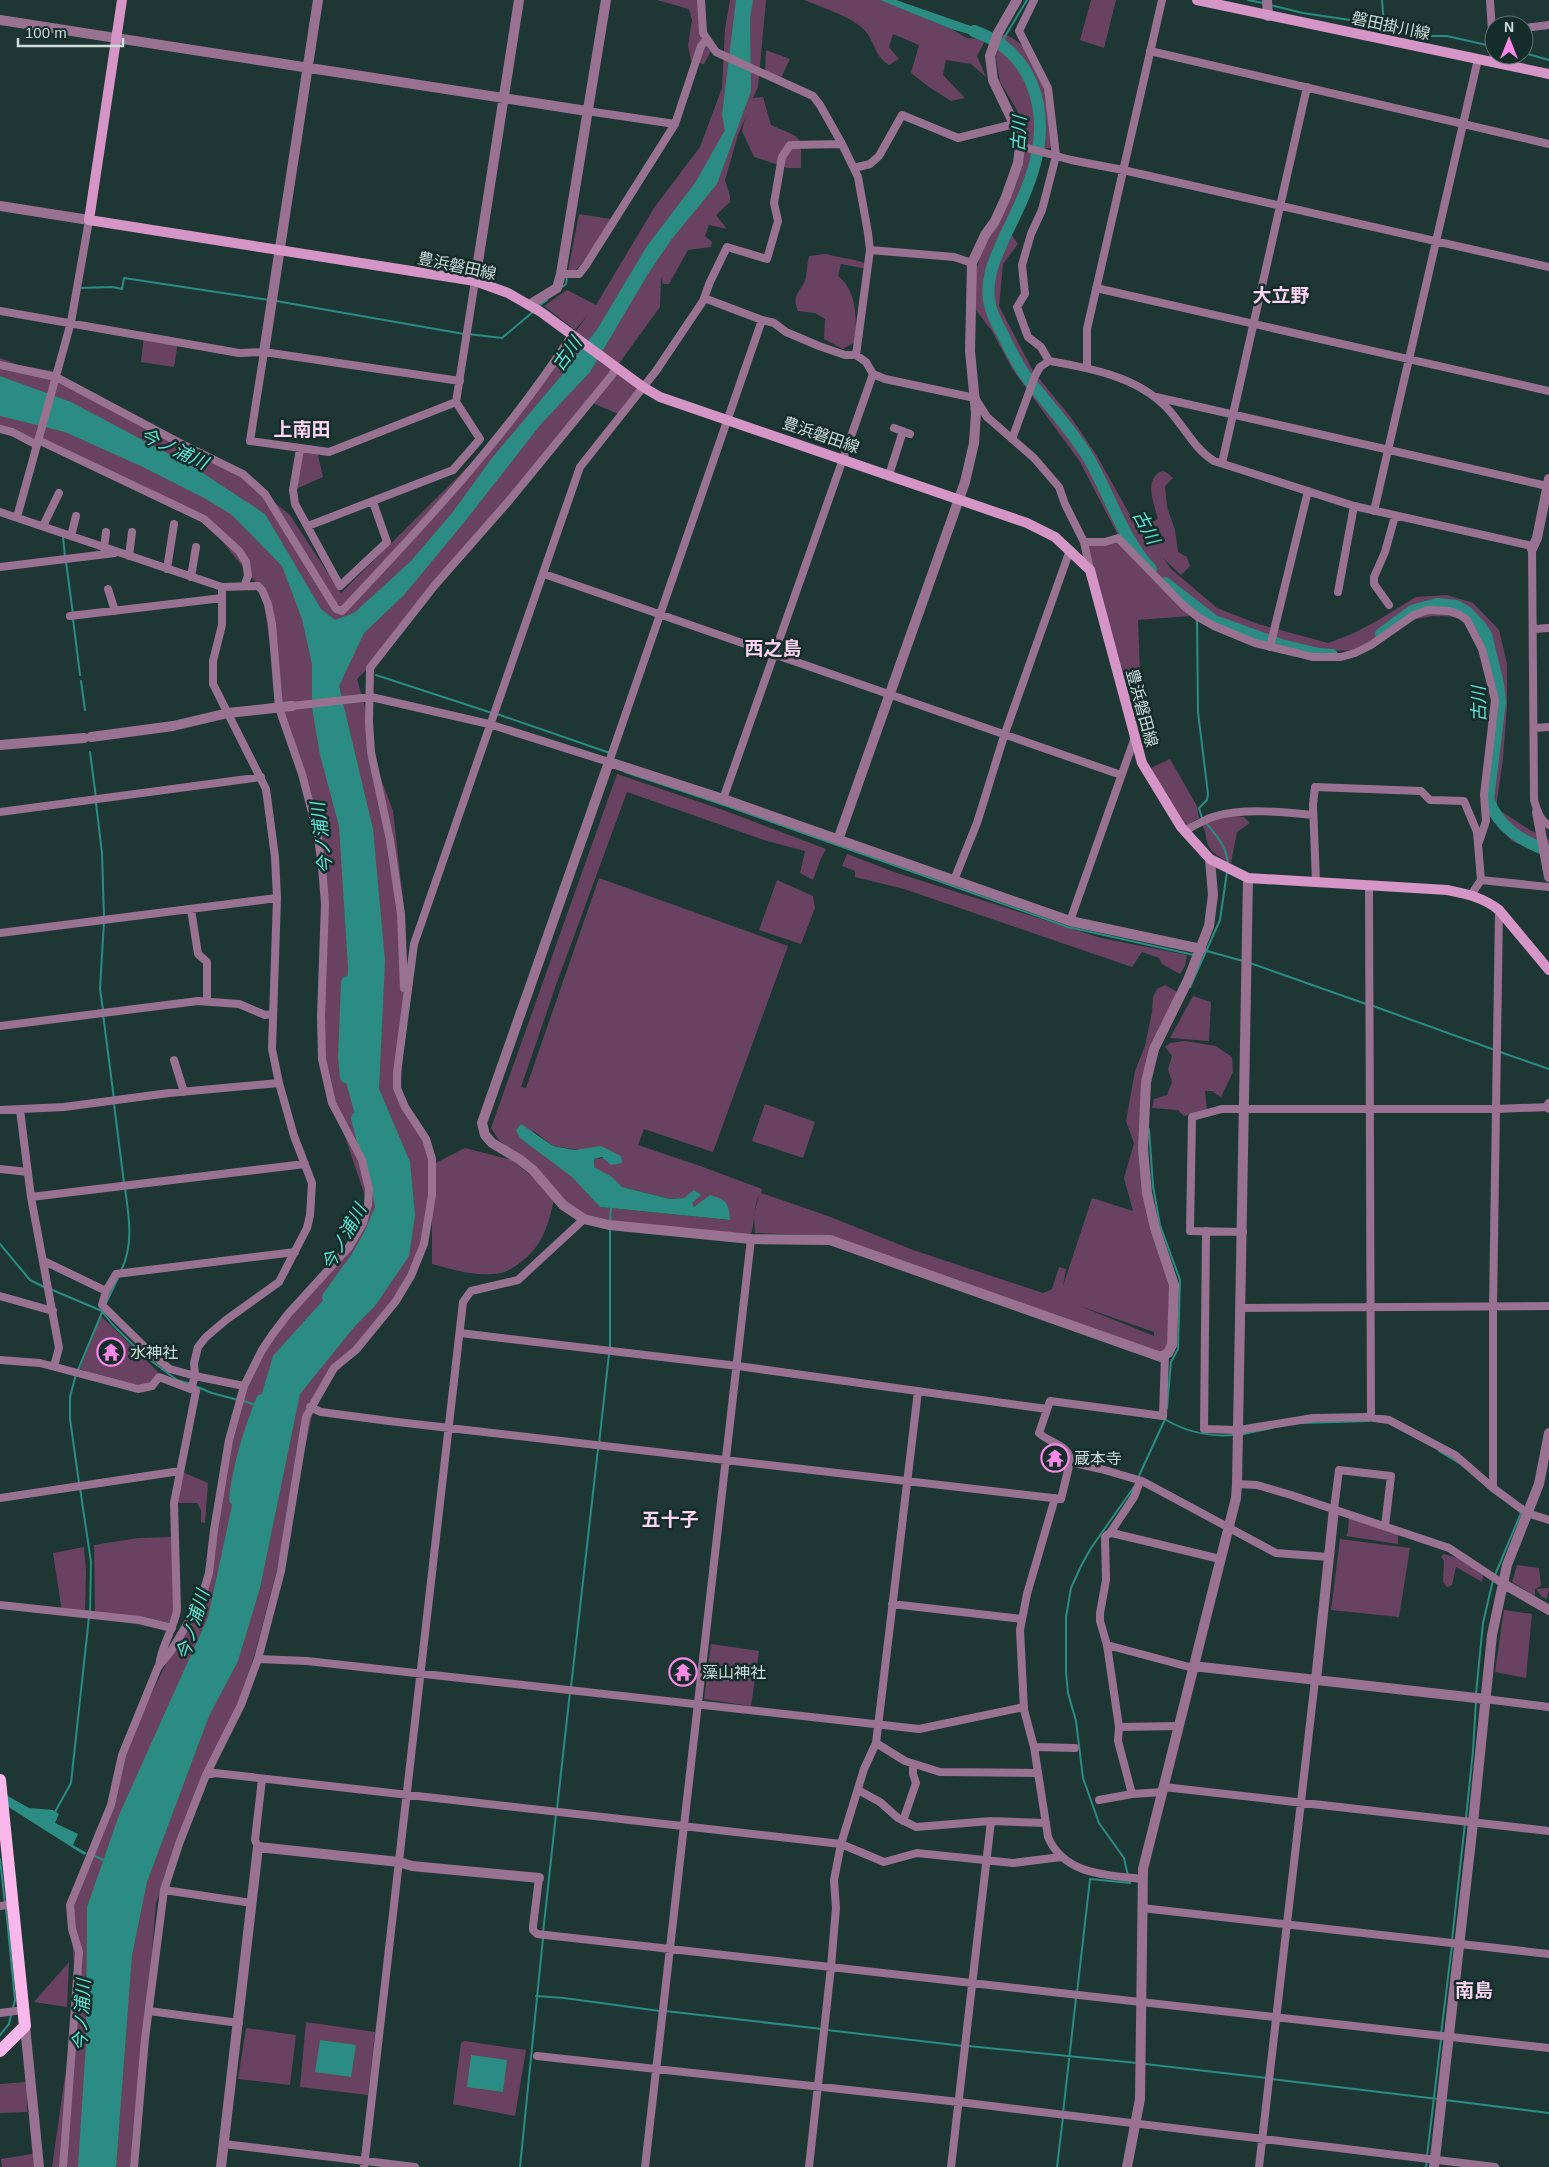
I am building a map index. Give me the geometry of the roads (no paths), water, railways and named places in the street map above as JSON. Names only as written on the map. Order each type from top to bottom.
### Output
[{"type":"main road","points":[[88,220],[122,0]]},
{"type":"main road","name":"磐田掛川線","points":[[1197,0],[1484,60]]},
{"type":"main road","name":"磐田掛川線","points":[[1508,65],[1549,74]]},
{"type":"main road","name":"豊浜磐田線","points":[[88,220],[281,249],[475,282],[508,293],[534,308],[616,368],[660,397],[1027,523],[1055,537],[1090,570],[1134,740],[1142,763],[1184,831],[1210,859],[1248,878],[1447,890],[1471,895],[1489,902],[1499,910],[1549,970]]},
{"type":"main road","points":[[0,2051],[25,2026],[6,1905],[1,1801]]},
{"type":"street","points":[[318,0],[309,69],[250,441],[329,452],[456,402]]},
{"type":"street","points":[[308,526],[453,470],[480,439],[456,402],[519,0]]},
{"type":"street","points":[[534,308],[556,288],[561,274],[606,0]]},
{"type":"street","points":[[701,0],[703,33],[716,52],[725,58],[813,96],[820,105],[854,168],[864,206],[870,250],[856,355]]},
{"type":"street","points":[[838,840],[965,482],[974,443],[975,398],[970,351],[972,263],[986,235],[996,221],[1018,163],[1022,146],[1014,124],[993,80],[990,56],[992,45],[1017,0]]},
{"type":"street","points":[[1034,0],[1019,31],[1048,88],[1056,156],[1042,210],[1031,234],[1022,265],[1024,294],[1017,308],[1028,337],[1041,347],[1049,361]]},
{"type":"street","points":[[1087,368],[1087,329],[1162,0]]},
{"type":"street","points":[[1267,0],[1268,16]]},
{"type":"street","points":[[1490,0],[1492,15]]},
{"type":"street","points":[[0,20],[675,124]]},
{"type":"street","points":[[1534,27],[1549,25]]},
{"type":"street","points":[[561,274],[579,274],[586,265],[675,124],[701,46],[706,40]]},
{"type":"street","points":[[1150,51],[1549,144]]},
{"type":"street","points":[[1374,511],[1478,59]]},
{"type":"street","points":[[1222,463],[1307,87]]},
{"type":"street","points":[[854,168],[870,164],[879,156],[902,115],[958,138],[1014,124]]},
{"type":"street","points":[[134,2167],[149,2011],[164,1890],[178,1844],[206,1775],[242,1705],[258,1659],[281,1571],[306,1417],[334,1368],[356,1350],[396,1301],[411,1276],[424,1244],[432,1195],[432,1159],[426,1139],[405,1106],[397,1088],[404,1008],[414,944],[489,724],[544,574],[580,467],[656,371],[704,298],[727,247],[767,259],[778,221],[774,203],[782,157],[790,144],[842,144]]},
{"type":"street","points":[[1022,146],[1056,156],[1549,267]]},
{"type":"street","points":[[0,206],[88,220],[71,322],[16,517]]},
{"type":"street","points":[[870,250],[954,257],[972,263]]},
{"type":"street","points":[[1096,288],[1409,361],[1549,391]]},
{"type":"street","points":[[704,298],[774,323],[786,332],[845,355],[856,355],[866,362],[873,374],[885,379],[975,398],[987,417],[1034,458],[1059,487],[1064,504],[1084,542],[1090,570]]},
{"type":"street","points":[[0,311],[239,353],[264,352],[460,381]]},
{"type":"street","points":[[762,320],[659,614],[610,762],[482,1123],[485,1135],[492,1144],[533,1170],[563,1205],[584,1219],[599,1223],[751,1239],[830,1240],[1161,1357],[1168,1353],[1172,1345],[1174,1285],[1155,1228],[1147,1193],[1143,1149],[1146,1082],[1154,1049],[1202,949],[1212,910],[1210,859]]},
{"type":"street","points":[[0,365],[55,380],[243,474],[265,494],[336,609],[342,611],[468,474],[505,429],[572,335]]},
{"type":"street","points":[[1012,440],[1040,367],[1049,361],[1087,368],[1131,383],[1152,396],[1165,406],[1207,457],[1354,506],[1516,542],[1528,545],[1532,549]]},
{"type":"street","points":[[404,1008],[401,914],[390,840],[371,752],[369,722],[371,697],[370,668],[435,586],[508,502],[607,382],[616,368]]},
{"type":"street","points":[[723,799],[873,374]]},
{"type":"street","points":[[1152,396],[1548,488],[1537,538],[1532,549],[1534,800],[1538,812],[1549,877]]},
{"type":"street","points":[[889,475],[906,432],[894,428]]},
{"type":"street","points":[[0,429],[38,440],[204,519],[227,539],[246,562],[248,576],[244,586]]},
{"type":"street","points":[[300,449],[293,490],[295,504],[340,586],[387,542],[372,502]]},
{"type":"street","points":[[1270,647],[1308,491]]},
{"type":"street","points":[[43,526],[59,493]]},
{"type":"street","points":[[1338,592],[1354,506]]},
{"type":"street","points":[[0,512],[222,587],[258,586],[262,590],[268,604],[272,624],[280,708],[304,780],[317,832],[322,866],[325,904],[320,1016],[322,1059],[332,1103],[362,1160],[369,1189],[363,1223],[349,1247],[272,1334],[244,1386],[229,1440],[209,1573],[204,1590],[193,1614],[171,1651],[158,1667]]},
{"type":"street","points":[[71,536],[76,516]]},
{"type":"street","points":[[1389,605],[1374,584],[1374,577],[1385,552],[1395,516]]},
{"type":"street","points":[[167,569],[174,524]]},
{"type":"street","points":[[104,548],[106,532]]},
{"type":"street","points":[[129,556],[132,532]]},
{"type":"street","points":[[1084,542],[1105,542],[1118,538],[1184,606],[1198,617],[1214,626],[1255,643],[1312,656],[1341,656],[1355,653],[1371,645],[1414,615],[1428,610],[1449,611],[1467,620],[1482,649],[1495,700],[1484,795],[1486,821],[1479,842]]},
{"type":"street","points":[[191,577],[196,547]]},
{"type":"street","points":[[954,880],[977,822],[1004,736],[1070,550]]},
{"type":"street","points":[[0,567],[116,552]]},
{"type":"street","points":[[544,574],[1004,736],[1121,775]]},
{"type":"street","points":[[191,1389],[195,1376],[194,1363],[198,1347],[226,1320],[280,1282],[307,1228],[310,1216],[312,1183],[278,1083],[272,1049],[277,898],[275,857],[266,788],[214,684],[213,661],[222,625],[222,587]]},
{"type":"street","points":[[108,589],[115,611]]},
{"type":"street","points":[[73,616],[222,598]]},
{"type":"street","points":[[1534,629],[1549,628]]},
{"type":"street","points":[[0,744],[88,737],[173,726],[228,713],[371,697],[489,724],[610,762],[723,799],[1070,921],[1202,949]]},
{"type":"street","points":[[1534,728],[1549,727]]},
{"type":"street","points":[[1070,921],[1134,740]]},
{"type":"street","points":[[0,812],[261,777]]},
{"type":"street","points":[[1316,882],[1313,815],[1315,787],[1421,791],[1430,800],[1464,801],[1477,832],[1479,842],[1481,880],[1471,895]]},
{"type":"street","points":[[1184,831],[1215,816],[1237,812],[1290,812],[1313,815]]},
{"type":"street","points":[[1538,812],[1545,823],[1549,825]]},
{"type":"street","points":[[1127,2167],[1140,2099],[1142,1878],[1237,1484],[1240,1430],[1248,878]]},
{"type":"street","points":[[1481,880],[1549,887]]},
{"type":"street","points":[[1369,886],[1371,1417]]},
{"type":"street","points":[[0,933],[277,898]]},
{"type":"street","points":[[191,908],[198,954],[207,962],[207,1001]]},
{"type":"street","points":[[1493,1488],[1493,1307],[1499,910]]},
{"type":"street","points":[[0,1026],[207,1001],[239,1004],[265,1015],[273,1014]]},
{"type":"street","points":[[174,1060],[184,1092]]},
{"type":"street","points":[[0,1110],[20,1110],[278,1083]]},
{"type":"street","points":[[1243,1232],[1190,1231],[1192,1117],[1222,1109],[1496,1109],[1549,1106]]},
{"type":"street","points":[[20,1110],[31,1197],[59,1348],[54,1366]]},
{"type":"street","points":[[31,1197],[305,1164]]},
{"type":"street","points":[[0,1169],[28,1172]]},
{"type":"street","points":[[364,2164],[463,1302],[471,1291],[518,1280],[584,1219]]},
{"type":"street","points":[[1206,1231],[1204,1429],[1240,1430],[1313,1418],[1371,1417],[1389,1420],[1455,1455],[1527,1515],[1549,1520]]},
{"type":"street","points":[[645,2167],[751,1239]]},
{"type":"street","points":[[244,1386],[170,1369],[104,1308],[106,1291],[119,1274],[295,1252]]},
{"type":"street","points":[[44,1261],[106,1291]]},
{"type":"street","points":[[0,1296],[53,1311]]},
{"type":"street","points":[[1241,1308],[1549,1306]]},
{"type":"street","points":[[460,1333],[738,1366],[1047,1409]]},
{"type":"street","points":[[310,1407],[321,1412],[448,1428],[1061,1499],[1070,1457],[1067,1450],[1039,1433],[1050,1401],[1163,1416],[1165,1355]]},
{"type":"street","points":[[0,1360],[28,1360],[138,1389],[152,1386],[160,1377],[196,1391],[174,1503],[177,1610],[172,1628],[160,1654],[158,1667],[122,1755],[112,1805],[70,1904],[72,1929],[79,1952],[63,2167]]},
{"type":"street","points":[[809,2167],[831,1966],[836,1908],[834,1880],[841,1844],[864,1769],[876,1743],[918,1391]]},
{"type":"street","points":[[1434,2164],[1473,1823],[1492,1635],[1502,1583],[1514,1545],[1539,1484],[1549,1433]]},
{"type":"street","points":[[1070,1462],[1140,1481],[1181,1500],[1276,1553],[1329,1557]]},
{"type":"street","points":[[1259,2167],[1339,1470],[1392,1476],[1385,1526]]},
{"type":"street","points":[[0,1498],[180,1471]]},
{"type":"street","points":[[1132,1794],[1118,1741],[1119,1727],[1107,1645],[1100,1613],[1106,1580],[1105,1537],[1110,1533],[1134,1497],[1140,1481]]},
{"type":"street","points":[[1237,1484],[1257,1485],[1449,1548],[1502,1583],[1549,1610]]},
{"type":"street","points":[[1055,1498],[1027,1594],[1020,1630],[1024,1707],[1034,1747],[1048,1837],[1052,1846],[1061,1857],[1082,1870],[1097,1874],[1142,1878]]},
{"type":"street","points":[[1110,1533],[1220,1559]]},
{"type":"street","points":[[892,1604],[1022,1619]]},
{"type":"street","points":[[0,1605],[139,1620],[172,1628]]},
{"type":"street","points":[[1107,1645],[1193,1667],[1549,1707]]},
{"type":"street","points":[[258,1659],[307,1660],[919,1729],[1024,1707]]},
{"type":"street","points":[[1119,1727],[1179,1726]]},
{"type":"street","points":[[876,1743],[913,1764],[940,1772],[1038,1773]]},
{"type":"street","points":[[1034,1747],[1075,1748]]},
{"type":"street","points":[[903,1820],[916,1783],[913,1774],[913,1764]]},
{"type":"street","points":[[206,1775],[215,1773],[684,1828],[841,1844],[884,1862],[917,1853],[1014,1863],[1061,1857]]},
{"type":"street","points":[[221,2167],[258,1847],[255,1840],[262,1779]]},
{"type":"street","points":[[1099,1800],[1163,1789],[1549,1831]]},
{"type":"street","points":[[858,1790],[880,1802],[903,1820],[916,1827],[991,1822],[1046,1822]]},
{"type":"street","points":[[952,2167],[991,1822]]},
{"type":"street","points":[[258,1847],[399,1862],[412,1866],[539,1878],[533,1926],[533,1930],[537,1934],[1549,2048]]},
{"type":"street","points":[[164,1890],[252,1903]]},
{"type":"street","points":[[1142,1908],[1549,1954]]},
{"type":"street","points":[[0,2013],[23,2010]]},
{"type":"street","points":[[149,2011],[239,2023]]},
{"type":"street","points":[[25,2026],[39,2167]]},
{"type":"street","points":[[537,2056],[959,2102],[1262,2140],[1434,2164],[1495,2167]]},
{"type":"street","points":[[224,2144],[364,2164],[415,2167]]},
{"type":"waterway","points":[[1001,43],[1027,0]]},
{"type":"waterway","points":[[1248,0],[1263,3]]},
{"type":"waterway","points":[[1382,0],[1384,25]]},
{"type":"waterway","points":[[1270,5],[1303,13],[1384,25],[1428,36],[1447,36],[1484,44]]},
{"type":"waterway","name":"古川","points":[[974,31],[1001,44],[1021,64],[1031,82],[1040,122],[1036,161],[1030,180],[989,278],[988,287],[992,312],[1017,363],[1088,457],[1124,531],[1141,558],[1151,569]]},
{"type":"waterway","points":[[1534,56],[1549,60]]},
{"type":"waterway","points":[[562,287],[566,284],[567,276]]},
{"type":"waterway","points":[[79,288],[113,287],[122,289],[124,278],[269,300]]},
{"type":"waterway","points":[[539,306],[547,300]]},
{"type":"waterway","points":[[276,301],[464,334]]},
{"type":"waterway","points":[[468,334],[502,338],[534,311]]},
{"type":"waterway","points":[[63,537],[65,557]]},
{"type":"waterway","points":[[66,562],[73,614]]},
{"type":"waterway","name":"古川","points":[[1165,583],[1214,621],[1281,645],[1319,654],[1332,655]]},
{"type":"waterway","name":"古川","points":[[1381,634],[1412,611],[1437,604],[1456,606],[1468,613],[1480,626],[1486,635],[1498,684],[1500,702],[1488,799],[1498,818],[1512,832],[1529,843],[1549,851]]},
{"type":"waterway","points":[[73,619],[80,675]]},
{"type":"waterway","points":[[1197,619],[1198,712],[1208,794],[1207,800],[1199,808],[1202,818]]},
{"type":"waterway","points":[[376,675],[492,713]]},
{"type":"waterway","points":[[81,681],[85,710]]},
{"type":"waterway","points":[[497,714],[610,753]]},
{"type":"waterway","points":[[90,752],[96,798]]},
{"type":"waterway","points":[[625,772],[727,806],[1068,927],[1194,955]]},
{"type":"waterway","points":[[96,803],[102,853],[104,917]]},
{"type":"waterway","points":[[1206,823],[1224,847],[1228,865]]},
{"type":"waterway","points":[[1190,987],[1220,920],[1227,872]]},
{"type":"waterway","points":[[103,1010],[100,989],[104,922]]},
{"type":"waterway","points":[[1207,951],[1243,961]]},
{"type":"waterway","points":[[1250,963],[1366,1004]]},
{"type":"waterway","name":"今ノ浦川","points":[[346,1077],[344,1058],[347,982]]},
{"type":"waterway","points":[[1373,1006],[1495,1050]]},
{"type":"waterway","points":[[103,1014],[114,1099]]},
{"type":"waterway","points":[[1500,1052],[1549,1069]]},
{"type":"waterway","points":[[114,1104],[124,1183]]},
{"type":"waterway","name":"今ノ浦川","points":[[328,1297],[357,1257],[370,1234],[381,1208],[378,1190],[367,1158],[357,1118]]},
{"type":"waterway","points":[[1149,1129],[1153,1186],[1160,1225],[1180,1280],[1178,1349],[1171,1362],[1167,1408]]},
{"type":"waterway","points":[[121,1271],[128,1251],[129,1241],[129,1220],[125,1188]]},
{"type":"waterway","points":[[610,1222],[611,1207]]},
{"type":"waterway","points":[[610,1229],[610,1350]]},
{"type":"waterway","points":[[0,1244],[30,1280],[46,1288]]},
{"type":"waterway","points":[[106,1303],[118,1278]]},
{"type":"waterway","points":[[50,1289],[102,1311],[112,1324],[142,1354],[177,1380],[191,1384]]},
{"type":"waterway","points":[[78,1370],[103,1310]]},
{"type":"waterway","points":[[599,1444],[609,1354]]},
{"type":"waterway","points":[[76,1374],[70,1397],[70,1419],[79,1483]]},
{"type":"waterway","points":[[195,1386],[238,1400]]},
{"type":"waterway","name":"今ノ浦川","points":[[235,1499],[245,1448],[262,1400]]},
{"type":"waterway","points":[[243,1401],[259,1406]]},
{"type":"waterway","points":[[1138,1478],[1166,1417]]},
{"type":"waterway","points":[[1166,1420],[1198,1433],[1233,1435]]},
{"type":"waterway","points":[[1302,1423],[1369,1421]]},
{"type":"waterway","points":[[1243,1434],[1272,1428]]},
{"type":"waterway","points":[[571,1687],[598,1449]]},
{"type":"waterway","points":[[1439,1451],[1459,1463]]},
{"type":"waterway","points":[[1128,1876],[1124,1858],[1099,1823],[1083,1778],[1076,1721],[1068,1693],[1066,1617],[1071,1588],[1081,1566],[1091,1548],[1134,1487]]},
{"type":"waterway","points":[[80,1488],[91,1562],[90,1612]]},
{"type":"waterway","points":[[1495,1575],[1521,1513]]},
{"type":"waterway","points":[[1476,1694],[1483,1623],[1493,1580]]},
{"type":"waterway","points":[[55,1812],[71,1783],[89,1617]]},
{"type":"waterway","points":[[557,1809],[570,1692]]},
{"type":"waterway","points":[[1466,1818],[1476,1701]]},
{"type":"waterway","points":[[543,1933],[556,1814]]},
{"type":"waterway","points":[[1452,1940],[1465,1823]]},
{"type":"waterway","points":[[93,1855],[105,1861]]},
{"type":"waterway","points":[[0,1859],[5,1904]]},
{"type":"waterway","points":[[1077,1993],[1090,1879],[1130,1883],[1129,1880]]},
{"type":"waterway","points":[[6,1908],[15,2000],[13,2008]]},
{"type":"waterway","points":[[520,2167],[543,1938]]},
{"type":"waterway","points":[[1441,2034],[1452,1945]]},
{"type":"waterway","points":[[536,1996],[660,2011]]},
{"type":"waterway","points":[[1063,2113],[1076,1998]]},
{"type":"waterway","points":[[665,2011],[822,2029]]},
{"type":"waterway","points":[[0,2035],[9,2024],[11,2015]]},
{"type":"waterway","points":[[827,2030],[963,2046]]},
{"type":"waterway","points":[[1427,2156],[1441,2039]]},
{"type":"waterway","points":[[968,2046],[1137,2063]]},
{"type":"waterway","points":[[1145,2064],[1267,2078]]},
{"type":"waterway","points":[[1271,2079],[1438,2099]]},
{"type":"waterway","points":[[1445,2100],[1549,2113]]},
{"type":"waterway","points":[[1057,2167],[1063,2117]]},
{"type":"waterway","points":[[1426,2167],[1427,2161]]},
{"type":"place","name":"水神社","points":[[111,1352]]},
{"type":"place","name":"蔵本寺","points":[[1055,1458]]},
{"type":"place","name":"藻山神社","points":[[683,1672]]},
{"type":"district","name":"大立野","points":[[1281,295]]},
{"type":"district","name":"上南田","points":[[302,429]]},
{"type":"district","name":"西之島","points":[[773,648]]},
{"type":"district","name":"五十子","points":[[670,1519]]},
{"type":"district","name":"南島","points":[[1474,1990]]}]
